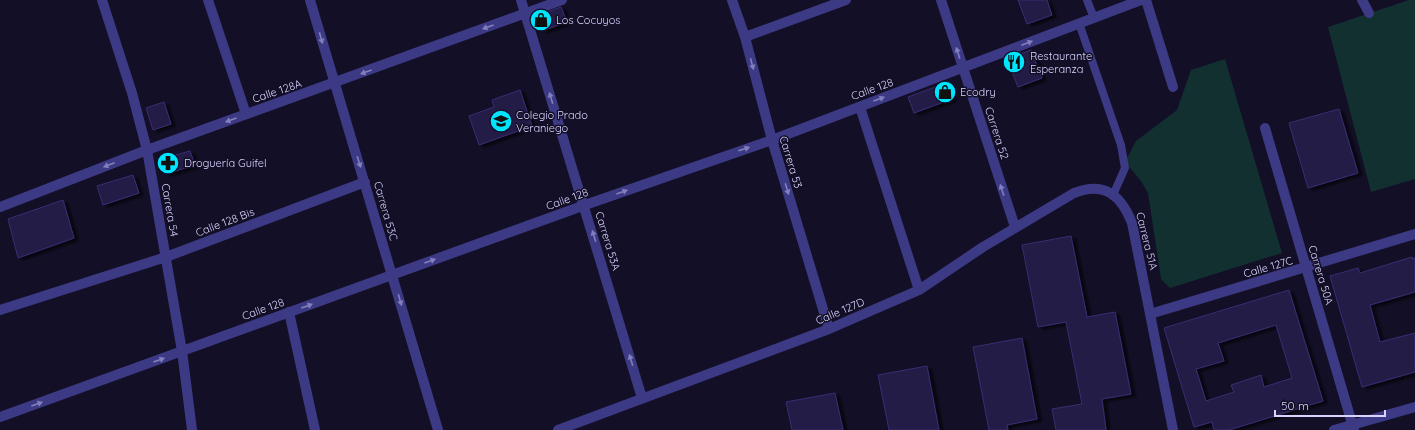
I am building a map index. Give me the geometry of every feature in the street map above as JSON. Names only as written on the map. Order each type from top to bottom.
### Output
[{"type":"street","name":"Carrera 54","points":[[102,0],[132,93],[147,150],[182,351],[192,430]]},
{"type":"street","points":[[208,0],[246,114]]},
{"type":"street","name":"Carrera 53C","points":[[310,0],[438,430]]},
{"type":"street","name":"Carrera 53A","points":[[522,0],[642,398]]},
{"type":"street","name":"Calle 128A","points":[[0,207],[147,150],[562,0]]},
{"type":"street","name":"Carrera 53","points":[[732,0],[745,36],[772,140],[829,330]]},
{"type":"street","points":[[745,36],[846,0]]},
{"type":"street","name":"Carrera 52","points":[[941,0],[1014,227]]},
{"type":"street","points":[[1087,0],[1094,18]]},
{"type":"street","name":"Calle 128","points":[[0,417],[585,205],[772,140],[1141,0]]},
{"type":"street","points":[[1146,0],[1173,87]]},
{"type":"street","points":[[1362,0],[1369,13]]},
{"type":"street","points":[[1079,23],[1121,145],[1125,168],[1113,195]]},
{"type":"street","points":[[860,107],[919,290]]},
{"type":"street","name":"Carrera 50A","points":[[1265,128],[1353,427]]},
{"type":"street","name":"Calle 128 Bis","points":[[0,310],[166,257],[365,182]]},
{"type":"street","name":"Calle 127D","points":[[558,430],[829,330],[919,290],[1014,227],[1085,188],[1097,188],[1113,195]]},
{"type":"street","name":"Carrera 51A","points":[[1113,195],[1120,200],[1132,223],[1173,430]]},
{"type":"street","name":"Calle 127C","points":[[1150,314],[1415,234]]},
{"type":"street","points":[[289,312],[315,430]]},
{"type":"street","points":[[1334,430],[1353,427],[1415,407]]},
{"type":"green space","points":[[1409,0],[1415,0],[1415,179],[1371,192],[1328,27]]},
{"type":"green space","points":[[1225,59],[1282,253],[1170,288],[1161,279],[1148,193],[1141,181],[1125,162],[1136,141],[1177,110],[1191,70]]},
{"type":"building","points":[[1018,0],[1047,0],[1052,15],[1027,24]]},
{"type":"building","points":[[561,7],[567,22],[542,31],[536,16]]},
{"type":"building","points":[[1031,50],[1042,78],[1018,87],[1007,59]]},
{"type":"building","points":[[946,83],[952,99],[914,113],[908,97]]},
{"type":"building","name":"Colegio Prado Veraniego","points":[[520,90],[532,126],[479,145],[469,116],[494,107],[492,100]]},
{"type":"building","points":[[164,102],[171,124],[153,130],[146,108]]},
{"type":"building","points":[[1339,109],[1358,173],[1308,188],[1289,123]]},
{"type":"building","points":[[190,151],[195,165],[166,174],[161,159]]},
{"type":"building","points":[[133,175],[139,193],[103,205],[97,186]]},
{"type":"building","points":[[63,200],[74,238],[18,258],[8,219]]},
{"type":"building","points":[[1071,236],[1087,317],[1115,312],[1131,394],[1102,399],[1106,430],[1056,430],[1052,409],[1082,404],[1066,322],[1038,327],[1022,245]]},
{"type":"building","points":[[1412,257],[1412,259],[1415,258],[1415,292],[1370,305],[1380,342],[1415,333],[1415,372],[1362,387],[1330,276],[1358,268],[1360,273]]},
{"type":"building","points":[[1289,290],[1323,401],[1229,430],[1214,430],[1212,422],[1194,427],[1164,328]],"holes":[[[1276,325],[1292,378],[1264,387],[1261,375],[1231,385],[1234,392],[1206,401],[1196,369],[1224,361],[1218,343]]]},
{"type":"building","points":[[1022,338],[1037,419],[1007,425],[1008,430],[989,430],[973,347]]},
{"type":"building","points":[[927,366],[939,430],[889,430],[878,375]]},
{"type":"building","points":[[835,393],[843,430],[792,430],[786,402]]},
{"type":"place","name":"Los Cocuyos","points":[[541,20]]},
{"type":"place","name":"Restaurante Esperanza","points":[[1014,62]]},
{"type":"place","name":"Ecodry","points":[[945,92]]},
{"type":"place","name":"Colegio Prado Veraniego","points":[[501,121]]},
{"type":"place","name":"Droguería Guifel","points":[[168,163]]}]
